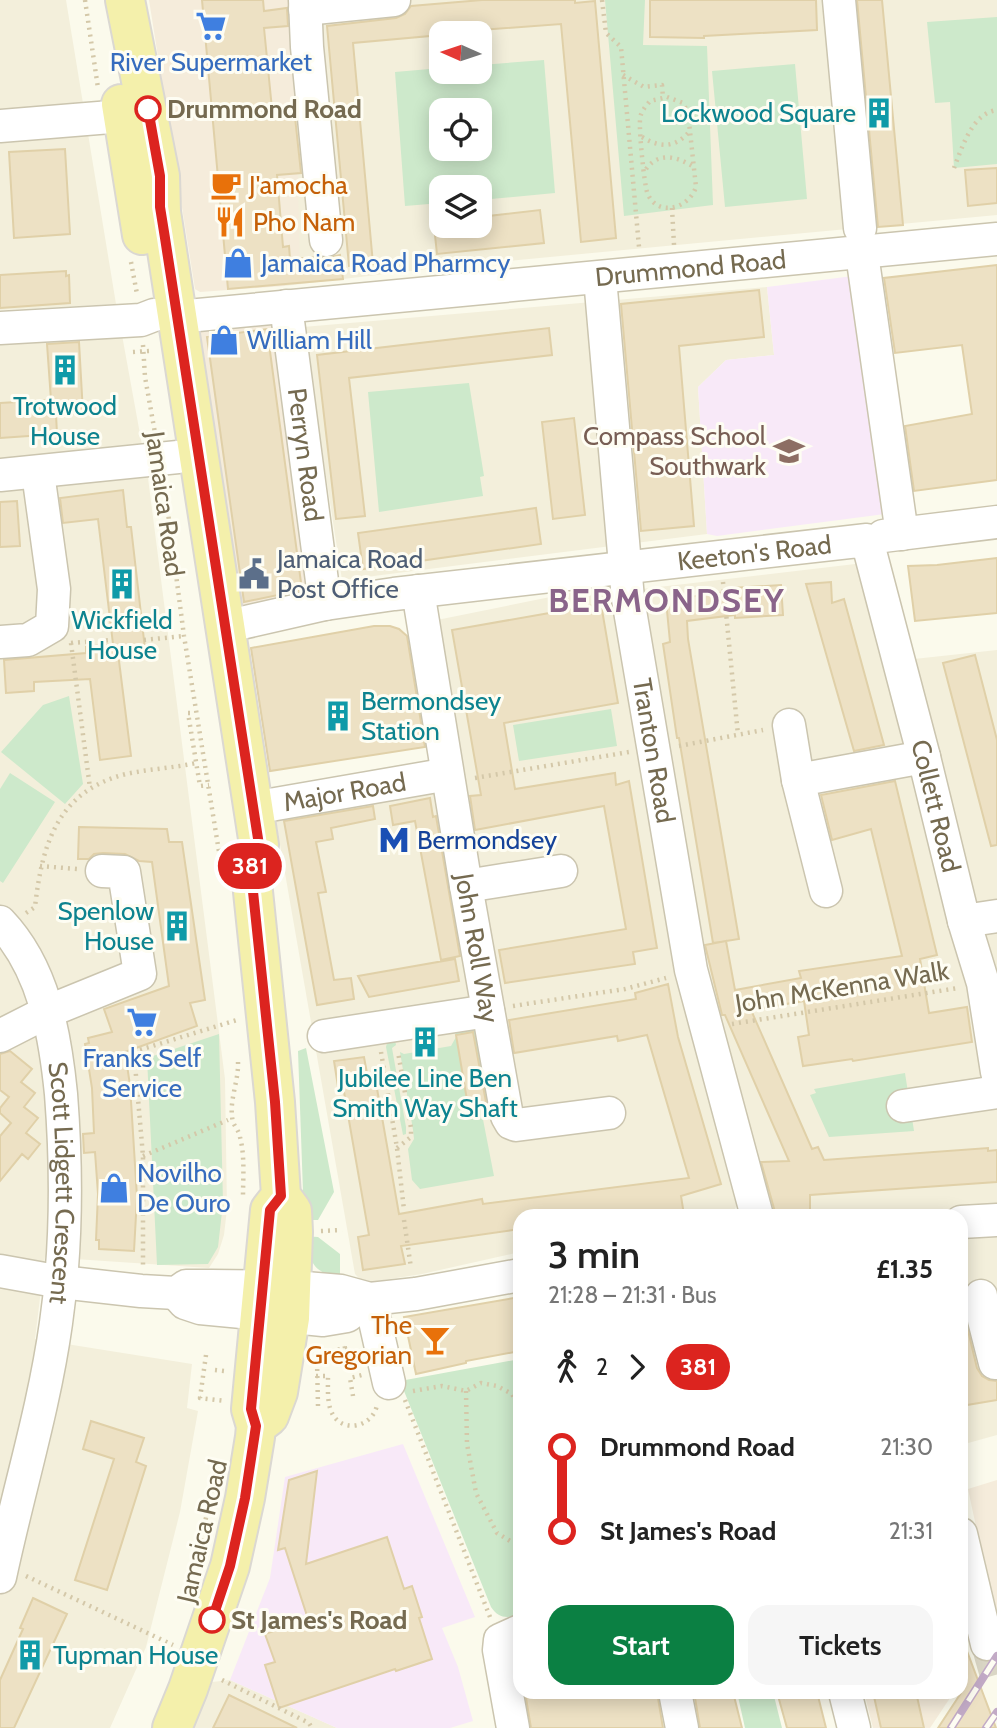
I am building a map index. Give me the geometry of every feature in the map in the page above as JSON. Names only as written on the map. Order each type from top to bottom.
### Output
[{"type":"main road","name":"Jamaica Road","points":[[102,0],[113,117],[147,329],[224,627],[254,808],[259,845],[235,861]]},
{"type":"main road","name":"Jamaica Road","points":[[125,0],[160,176],[161,212],[147,329],[167,378],[168,458],[275,1102],[281,1196],[293,1214],[251,1409],[242,1414],[245,1498],[230,1566],[172,1728]]},
{"type":"street","points":[[326,240],[305,4],[394,0]]},
{"type":"street","name":"Collett Road","points":[[839,0],[861,241],[883,537],[925,757],[964,921],[983,983],[997,1072]]},
{"type":"street","points":[[0,126],[113,117]]},
{"type":"street","name":"Drummond Road","points":[[0,328],[147,329],[286,306],[600,278],[861,241],[997,239]]},
{"type":"street","name":"Tranton Road","points":[[600,278],[624,567],[691,970],[755,1209]]},
{"type":"street","name":"Perryn Road","points":[[286,306],[325,604]]},
{"type":"street","points":[[0,475],[168,458]]},
{"type":"street","points":[[0,642],[61,635],[38,473]]},
{"type":"street","name":"Keeton's Road","points":[[224,627],[325,604],[418,591],[997,522]]},
{"type":"street","name":"John Roll Way","points":[[418,591],[443,776],[466,886],[507,1116],[511,1122],[523,1125],[609,1112]]},
{"type":"street","points":[[789,725],[798,780],[826,891]]},
{"type":"street","points":[[798,780],[925,757]]},
{"type":"street","name":"Major Road","points":[[254,808],[443,776]]},
{"type":"street","points":[[0,1036],[48,1011],[140,974],[124,872],[102,871]]},
{"type":"street","points":[[466,886],[561,871]]},
{"type":"street","points":[[964,921],[997,916]]},
{"type":"street","name":"Scott Lidgett Crescent","points":[[2,1564],[56,1326],[66,1203],[66,1152],[58,1066],[48,1011],[30,966],[3,925]]},
{"type":"street","points":[[324,1035],[488,1011]]},
{"type":"street","points":[[903,1106],[997,1093]]},
{"type":"street","points":[[968,1222],[997,1220]]},
{"type":"street","points":[[0,1271],[61,1282],[176,1293],[190,1306],[360,1294],[370,1299],[416,1294],[513,1276]]},
{"type":"street","points":[[980,1291],[995,1363]]},
{"type":"street","points":[[370,1299],[385,1388]]},
{"type":"street","points":[[968,1564],[987,1644]]},
{"type":"street","points":[[510,1636],[499,1650],[513,1728]]},
{"type":"street","points":[[676,1699],[682,1728]]},
{"type":"street","points":[[847,1699],[854,1728]]},
{"type":"path","points":[[85,0],[113,117]]},
{"type":"path","points":[[602,0],[606,33],[621,47],[642,273]]},
{"type":"path","points":[[623,75],[644,87],[662,85],[663,97]]},
{"type":"path","points":[[663,97],[683,103],[688,113],[696,187],[694,195],[686,203],[672,208],[657,203],[648,192],[640,118],[650,101],[663,97]]},
{"type":"path","points":[[954,168],[964,141],[979,118],[997,110]]},
{"type":"path","points":[[642,137],[659,146],[674,144],[690,131]]},
{"type":"path","points":[[645,170],[659,158],[675,156],[694,167]]},
{"type":"path","points":[[672,208],[676,269]]},
{"type":"path","name":"Jamaica Road","points":[[130,256],[147,329],[145,377],[168,458],[163,474],[184,636],[209,785],[235,861]]},
{"type":"path","points":[[133,352],[147,329]]},
{"type":"path","points":[[721,557],[738,735]]},
{"type":"path","points":[[90,788],[61,635],[113,640]]},
{"type":"path","points":[[144,640],[184,636]]},
{"type":"path","points":[[189,713],[200,786],[209,785]]},
{"type":"path","points":[[443,776],[463,780],[627,752],[656,750],[789,725]]},
{"type":"path","points":[[192,738],[201,737]]},
{"type":"path","points":[[3,925],[35,907],[40,866],[57,823],[71,805],[90,788],[126,774],[196,763]]},
{"type":"path","points":[[40,866],[102,871]]},
{"type":"path","points":[[488,1011],[625,989],[667,978]]},
{"type":"path","name":"John McKenna Walk","points":[[706,1028],[983,983]]},
{"type":"path","points":[[235,1008],[237,1031]]},
{"type":"path","points":[[120,1056],[237,1020]]},
{"type":"path","points":[[376,1027],[397,1148],[404,1210]]},
{"type":"path","points":[[397,1148],[411,1137],[398,1051]]},
{"type":"path","points":[[134,1053],[143,1156],[141,1291]]},
{"type":"path","points":[[238,1054],[239,1077],[234,1091],[233,1122],[239,1132],[242,1146],[244,1210]]},
{"type":"path","points":[[143,1156],[228,1120]]},
{"type":"path","points":[[404,1220],[416,1294]]},
{"type":"path","points":[[318,1406],[317,1361],[320,1355],[340,1349]]},
{"type":"path","points":[[206,1354],[200,1398],[242,1414]]},
{"type":"path","points":[[215,1370],[224,1371]]},
{"type":"path","points":[[316,1376],[328,1376],[332,1413],[346,1425],[356,1426],[372,1417],[385,1388]]},
{"type":"path","points":[[354,1396],[350,1378],[385,1388],[442,1386],[466,1391],[481,1383],[497,1386],[513,1396]]},
{"type":"path","points":[[385,1388],[510,1636]]},
{"type":"path","points":[[466,1391],[467,1444],[476,1493],[497,1532],[513,1542]]},
{"type":"path","points":[[230,1392],[242,1414]]},
{"type":"path","name":"Jamaica Road","points":[[192,1579],[218,1464]]},
{"type":"path","points":[[2,1564],[175,1646],[172,1654]]},
{"type":"path","points":[[221,1680],[309,1723],[312,1728]]},
{"type":"shaded area","points":[[0,0],[66,0],[116,304],[0,310]]},
{"type":"shaded area","points":[[149,0],[294,0],[300,274],[284,276],[285,286],[200,292],[195,289]]},
{"type":"shaded area","points":[[294,0],[997,0],[997,215],[443,267],[285,286]]},
{"type":"shaded area","name":"Compass School Southwark","points":[[853,276],[885,514],[717,536],[707,534],[698,387],[726,360],[774,355],[767,287]]},
{"type":"shaded area","points":[[767,287],[774,355],[726,360],[698,387],[707,534],[342,580],[303,327]]},
{"type":"shaded area","points":[[120,324],[148,478],[225,1079],[227,1209],[224,1235],[218,1254],[209,1268],[45,1257],[35,1339],[192,1364],[187,1408],[198,1411],[180,1512],[146,1647],[110,1728],[0,1728],[0,331]]},
{"type":"shaded area","points":[[276,324],[310,597],[241,605],[198,331]]},
{"type":"shaded area","points":[[872,562],[914,659],[997,650],[997,1435],[968,1443],[968,1209],[761,1209],[724,1044],[633,590]]},
{"type":"shaded area","points":[[605,586],[613,596],[738,1202],[735,1209],[513,1209],[513,1254],[422,1274],[364,1283],[355,1274],[275,816],[460,786],[432,621]]},
{"type":"shaded area","points":[[403,1444],[475,1617],[442,1628],[458,1667],[473,1721],[450,1728],[337,1728],[230,1680],[270,1578],[285,1477]]},
{"type":"shaded area","points":[[997,1480],[997,1625],[968,1489]]},
{"type":"shaded area","points":[[230,1680],[337,1728],[192,1728],[212,1682]]},
{"type":"shaded area","points":[[866,1699],[949,1699],[930,1728],[873,1728]]},
{"type":"green space","points":[[605,0],[645,0],[643,45],[707,46],[713,205],[624,216]]},
{"type":"green space","points":[[997,17],[997,164],[954,168],[950,102],[935,103],[927,22]]},
{"type":"green space","points":[[544,60],[555,193],[492,199],[492,175],[429,175],[429,204],[405,206],[395,72],[429,69],[429,84],[492,84],[492,64]]},
{"type":"green space","points":[[795,64],[807,199],[725,207],[712,71]]},
{"type":"green space","points":[[469,383],[484,476],[480,477],[483,496],[379,512],[368,392]]},
{"type":"green space","points":[[69,696],[83,784],[65,804],[1,752],[43,705]]},
{"type":"green space","points":[[611,709],[617,746],[519,761],[513,725]]},
{"type":"green space","points":[[10,773],[55,802],[3,883],[0,881],[0,789]]},
{"type":"green space","points":[[475,1027],[487,1102],[480,1104],[494,1176],[420,1189],[412,1180],[408,1149],[414,1139],[400,1052],[404,1054],[451,1046],[456,1037],[455,1029]]},
{"type":"green space","points":[[219,1034],[223,1203],[218,1247],[208,1264],[157,1265],[147,1058]]},
{"type":"green space","points":[[395,1040],[396,1045],[392,1048],[406,1127],[406,1134],[403,1135],[386,1047],[387,1043]]},
{"type":"green space","points":[[306,1048],[334,1192],[318,1220],[304,1220],[298,1051]]},
{"type":"green space","points":[[905,1073],[914,1131],[829,1137],[810,1095],[816,1093],[814,1089]]},
{"type":"green space","points":[[304,1236],[318,1237],[340,1254],[340,1277],[323,1272],[314,1265]]},
{"type":"green space","points":[[513,1360],[513,1616],[500,1616],[491,1607],[400,1381]]},
{"type":"green space","points":[[739,1699],[775,1699],[782,1728],[745,1728]]},
{"type":"building","points":[[202,0],[263,0],[264,11],[287,8],[288,26],[264,28],[273,119],[295,117],[301,173],[277,175],[283,247],[289,246],[290,259],[340,255],[343,279],[228,289]]},
{"type":"building","points":[[482,0],[575,0],[575,3],[595,1],[616,238],[581,242],[561,24],[492,29],[492,21],[429,21],[429,36],[353,43],[373,264],[349,266],[327,26],[396,18],[405,14],[411,6]]},
{"type":"building","points":[[650,0],[816,0],[817,30],[704,38],[650,37]]},
{"type":"building","name":"Lockwood Square","points":[[857,0],[882,0],[903,225],[878,227]]},
{"type":"building","points":[[65,149],[70,234],[14,238],[9,152]]},
{"type":"building","points":[[997,168],[997,203],[968,206],[965,170]]},
{"type":"building","points":[[540,210],[544,243],[437,254],[435,238],[492,238],[492,216]]},
{"type":"building","points":[[997,265],[997,480],[914,491],[905,426],[972,414],[962,345],[895,353],[884,278]]},
{"type":"building","points":[[66,271],[66,276],[69,275],[70,303],[0,308],[0,275]]},
{"type":"building","points":[[759,290],[764,337],[679,346],[694,526],[641,531],[621,304]]},
{"type":"building","points":[[549,328],[552,355],[349,378],[365,516],[336,519],[317,355]]},
{"type":"building","points":[[267,329],[302,590],[244,602],[207,337]]},
{"type":"building","name":"Trotwood House","points":[[79,342],[83,413],[56,414],[57,434],[0,438],[0,403],[51,400],[47,344]]},
{"type":"building","points":[[574,418],[585,515],[553,519],[542,422]]},
{"type":"building","name":"Wickfield House","points":[[123,490],[127,527],[131,527],[145,649],[118,653],[131,756],[100,760],[90,679],[34,682],[34,691],[6,693],[4,660],[86,653],[86,647],[113,644],[98,519],[63,523],[60,498]]},
{"type":"building","points":[[17,501],[20,546],[0,547],[0,502]]},
{"type":"building","points":[[536,508],[541,544],[363,569],[358,533]]},
{"type":"building","points":[[997,558],[997,613],[915,621],[908,566]]},
{"type":"building","points":[[831,582],[832,603],[844,599],[884,745],[854,751],[806,584]]},
{"type":"building","points":[[781,585],[783,615],[735,618],[735,615],[687,621],[739,939],[713,943],[663,644],[670,642],[666,600],[734,591],[733,588]]},
{"type":"building","points":[[601,604],[618,703],[504,723],[515,789],[615,773],[616,785],[629,781],[657,948],[633,952],[635,964],[505,983],[499,950],[626,929],[604,806],[475,830],[470,796],[481,795],[452,630]]},
{"type":"building","name":"Bermondsey Station","points":[[374,626],[390,626],[407,636],[425,747],[270,771],[251,648]]},
{"type":"building","points":[[975,655],[997,740],[997,845],[991,846],[943,663]]},
{"type":"building","points":[[895,781],[937,955],[920,959],[929,1013],[967,1007],[972,1042],[803,1066],[798,1037],[809,1035],[804,1001],[751,1010],[812,1149],[818,1147],[824,1160],[988,1148],[988,1151],[997,1150],[997,1182],[810,1195],[810,1209],[774,1209],[761,1162],[789,1161],[725,1015],[722,1015],[705,945],[726,941],[735,990],[801,978],[799,971],[902,956],[871,829],[832,840],[821,795]]},
{"type":"building","points":[[430,798],[433,817],[436,816],[460,956],[441,960],[415,821],[393,825],[390,806]]},
{"type":"building","points":[[373,806],[375,819],[331,828],[333,839],[316,842],[326,892],[318,893],[334,980],[351,978],[354,999],[317,1005],[284,821]]},
{"type":"building","points":[[79,827],[167,829],[169,842],[182,842],[205,1000],[190,1003],[197,1026],[125,1052],[130,1085],[137,1197],[134,1251],[99,1249],[99,1240],[96,1240],[98,1194],[95,1152],[84,1153],[83,1134],[94,1133],[92,1088],[85,1044],[89,1043],[88,1038],[112,1032],[104,1009],[169,986],[152,862],[139,861],[125,854],[103,853],[94,854],[89,859],[78,859]]},
{"type":"building","points":[[455,959],[459,981],[369,997],[358,976]]},
{"type":"building","points":[[668,984],[678,1037],[721,1184],[681,1196],[683,1209],[513,1209],[513,1230],[401,1246],[405,1264],[363,1270],[358,1237],[369,1235],[344,1092],[339,1093],[334,1061],[364,1057],[369,1084],[376,1083],[399,1214],[482,1199],[483,1204],[689,1178],[647,1035],[618,1041],[617,1036],[514,1053],[509,1020],[636,999],[635,993]]},
{"type":"building","points":[[473,1032],[486,1102],[468,1106],[456,1035]]},
{"type":"building","points":[[10,1051],[32,1069],[21,1082],[35,1093],[24,1107],[38,1118],[26,1133],[40,1144],[28,1159],[22,1154],[0,1181],[0,1136],[11,1123],[0,1113],[0,1108],[9,1097],[0,1090],[0,1054]]},
{"type":"building","points":[[513,1298],[513,1352],[416,1374],[404,1317]]},
{"type":"building","points":[[968,1330],[977,1368],[982,1376],[997,1381],[997,1400],[968,1405]]},
{"type":"building","points":[[91,1421],[144,1438],[136,1462],[146,1466],[107,1590],[75,1580],[114,1459],[83,1449]]},
{"type":"building","points":[[317,1471],[306,1564],[387,1537],[404,1589],[412,1586],[432,1659],[279,1708],[265,1665],[275,1662],[265,1634],[308,1619],[285,1548],[278,1550],[289,1480]]},
{"type":"building","name":"Tupman House","points":[[33,1598],[67,1614],[14,1728],[0,1728],[0,1680],[23,1629],[20,1628]]},
{"type":"building","points":[[968,1654],[996,1728],[938,1728],[957,1699],[968,1699]]},
{"type":"building","points":[[229,1695],[297,1728],[213,1728]]},
{"type":"building","points":[[526,1699],[658,1699],[663,1728],[531,1728]]},
{"type":"building","points":[[695,1699],[735,1699],[742,1728],[700,1728]]},
{"type":"building","points":[[779,1699],[819,1699],[826,1728],[787,1728]]},
{"type":"building","points":[[875,1699],[918,1699],[924,1728],[881,1728]]},
{"type":"tunnel","points":[[987,1644],[997,1679]]},
{"type":"railway","points":[[951,1728],[997,1656]]},
{"type":"railway","points":[[986,1728],[997,1712]]},
{"type":"bus line","name":"381","points":[[148,109],[160,176],[160,207],[209,532],[259,845],[250,863],[275,1102],[281,1196],[270,1210],[265,1251],[251,1409],[256,1426],[255,1437],[239,1528],[212,1620]]},
{"type":"place","name":"River Supermarket","points":[[211,26]]},
{"type":"place","name":"Drummond Road","points":[[148,109]]},
{"type":"place","name":"Lockwood Square","points":[[879,113]]},
{"type":"place","name":"J'amocha","points":[[226,185]]},
{"type":"place","name":"Pho Nam","points":[[230,222]]},
{"type":"place","name":"Jamaica Road Pharmcy","points":[[238,263]]},
{"type":"place","name":"William Hill","points":[[224,340]]},
{"type":"place","name":"Trotwood House","points":[[65,370]]},
{"type":"place","name":"Compass School Southwark","points":[[789,451]]},
{"type":"place","name":"Jamaica Road Post Office","points":[[254,574]]},
{"type":"place","name":"Wickfield House","points":[[122,584]]},
{"type":"place","name":"Bermondsey Station","points":[[338,716]]},
{"type":"place","name":"Bermondsey","points":[[394,840]]},
{"type":"place","name":"Spenlow House","points":[[177,926]]},
{"type":"place","name":"Franks Self Service","points":[[142,1022]]},
{"type":"place","name":"Jubilee Line Ben Smith Way Shaft","points":[[425,1042]]},
{"type":"place","name":"Novilho De Ouro","points":[[114,1188]]},
{"type":"place","name":"The Gregorian","points":[[435,1340]]},
{"type":"place","name":"St James's Road","points":[[212,1620]]},
{"type":"place","name":"Tupman House","points":[[30,1655]]},
{"type":"district","name":"BERMONDSEY","points":[[667,600]]}]
